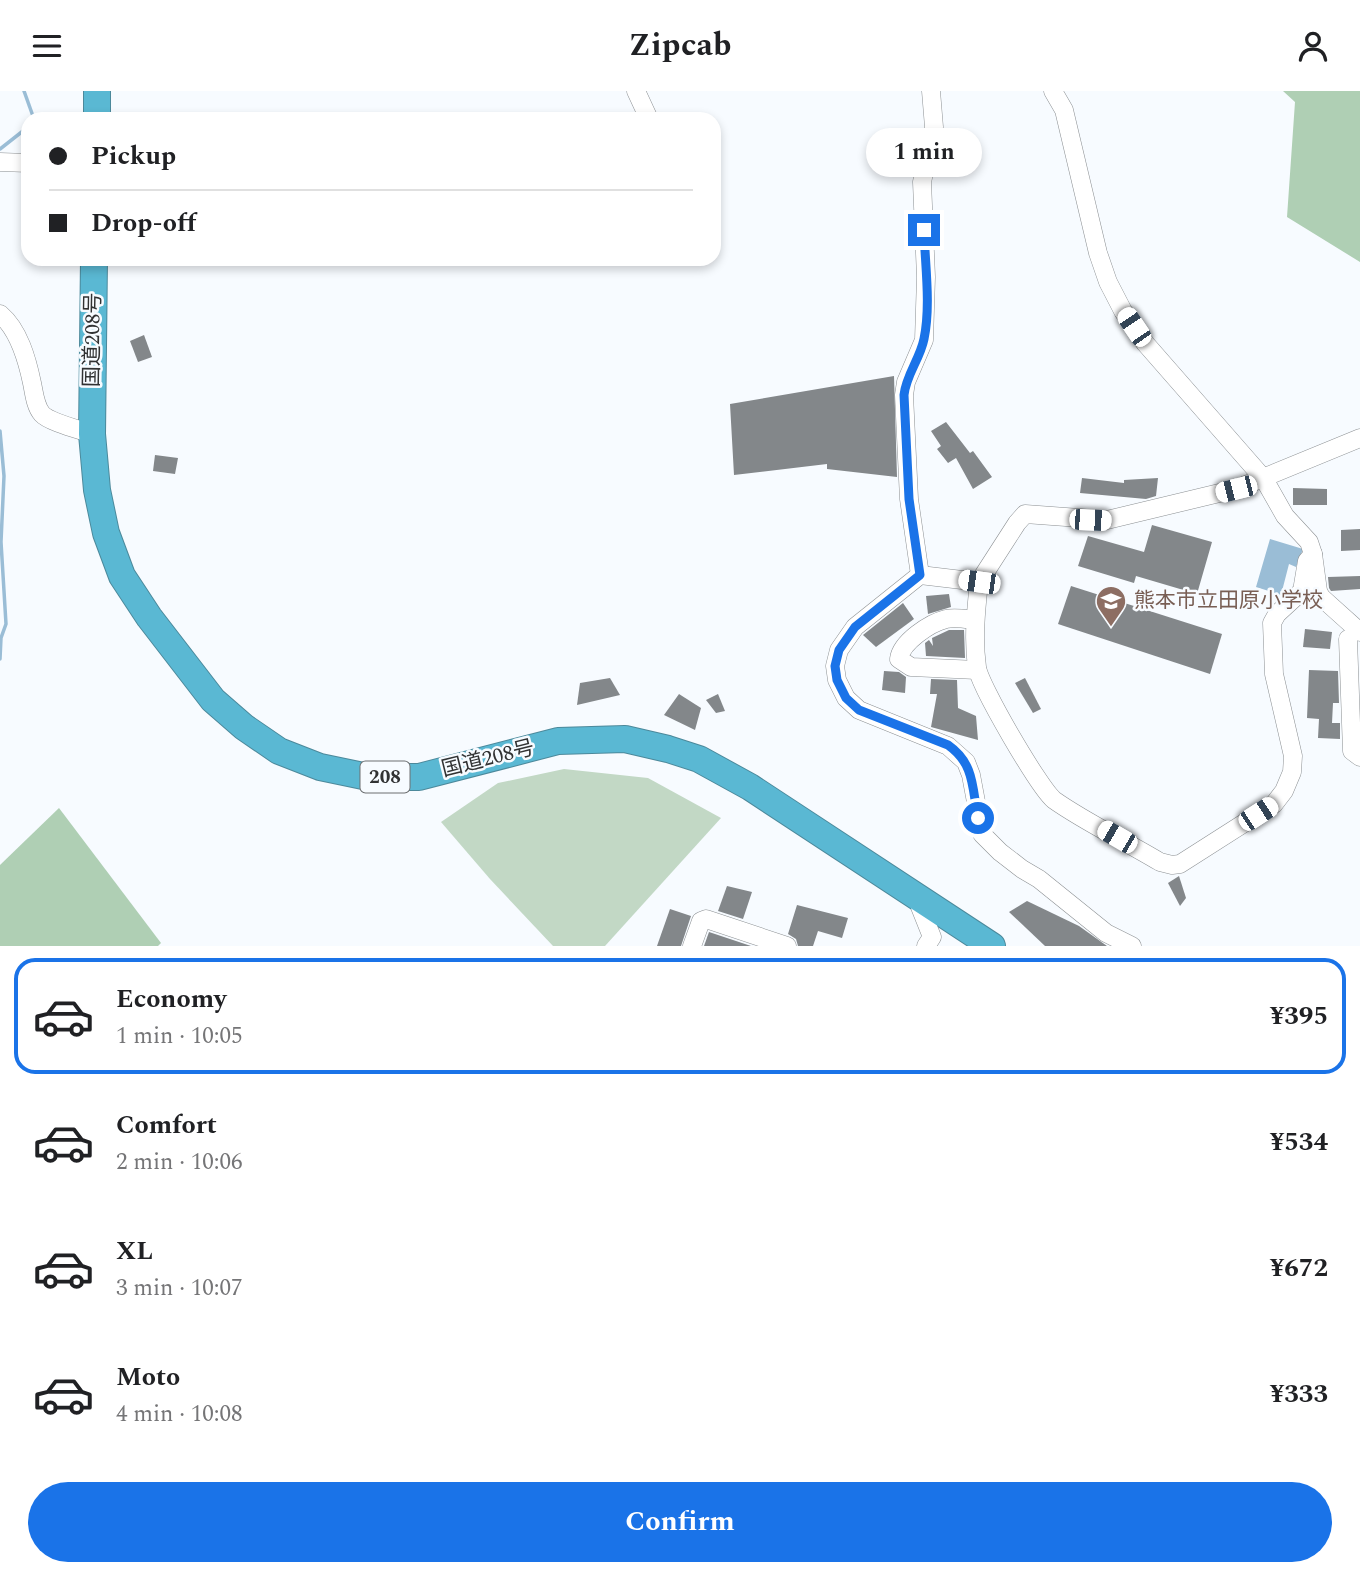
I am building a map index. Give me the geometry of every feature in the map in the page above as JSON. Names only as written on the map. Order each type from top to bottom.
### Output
[{"type":"highway","points":[[97,91],[97,112]]},
{"type":"highway","name":"国道208号","points":[[94,266],[92,434],[97,490],[106,533],[122,576],[149,617],[213,700],[244,727],[279,751],[320,767],[368,776],[419,777],[558,741],[625,739],[699,759],[750,787],[992,946]]},
{"type":"street","points":[[636,91],[646,112]]},
{"type":"street","points":[[920,575],[909,499],[904,395],[906,382],[924,341],[926,277],[922,182],[934,127],[931,91]]},
{"type":"street","points":[[1053,91],[1064,110],[1098,253],[1108,282],[1123,311],[1145,343],[1264,479],[1285,516],[1308,542],[1313,554],[1318,591],[1354,635],[1352,751],[1360,757]]},
{"type":"street","points":[[0,162],[21,163]]},
{"type":"street","points":[[0,314],[9,321],[19,340],[30,372],[37,406],[43,416],[92,434]]},
{"type":"street","points":[[1313,554],[1307,561],[1302,591],[1277,614],[1272,623],[1273,674],[1293,756],[1292,772],[1284,791],[1274,804],[1180,864],[1172,865],[1160,862],[1052,799],[1034,775],[986,694],[977,670],[975,620],[979,582],[1010,533],[1025,515],[1107,520],[1236,489],[1360,439]]},
{"type":"street","points":[[979,582],[920,575],[855,627],[839,650],[835,666],[837,680],[846,698],[859,710],[948,745],[958,752],[971,775],[982,834],[1000,852],[1040,879],[1105,933],[1132,946]]},
{"type":"street","points":[[975,620],[948,619],[936,623],[912,639],[899,659],[911,667],[977,670]]},
{"type":"street","points":[[924,900],[920,907],[932,937],[926,946]]},
{"type":"street","points":[[692,946],[701,922],[706,919],[787,946]]},
{"type":"green space","points":[[1283,91],[1360,91],[1360,262],[1287,217],[1295,102]]},
{"type":"green space","points":[[564,769],[648,778],[721,818],[605,946],[553,946],[441,822],[498,783]]},
{"type":"green space","points":[[59,808],[161,943],[158,946],[0,946],[0,865]]},
{"type":"water","points":[[1270,539],[1303,549],[1296,567],[1289,564],[1281,595],[1256,587]]},
{"type":"building","points":[[144,335],[152,357],[138,362],[130,341]]},
{"type":"building","points":[[894,376],[897,477],[827,469],[827,464],[734,475],[730,404]]},
{"type":"building","points":[[946,422],[970,453],[973,451],[992,477],[973,489],[956,458],[948,463],[937,449],[941,446],[931,431]]},
{"type":"building","points":[[155,455],[178,458],[175,474],[153,471]]},
{"type":"building","points":[[1082,478],[1124,483],[1124,480],[1158,478],[1156,496],[1146,499],[1080,493]]},
{"type":"building","points":[[1293,488],[1327,489],[1327,505],[1293,505]]},
{"type":"building","points":[[1152,525],[1212,542],[1197,594],[1136,576],[1134,583],[1078,566],[1088,536],[1144,552]]},
{"type":"building","points":[[1360,529],[1360,550],[1341,551],[1341,530]]},
{"type":"building","points":[[1360,576],[1360,589],[1331,591],[1329,588],[1328,577]]},
{"type":"building","points":[[1071,586],[1222,634],[1210,674],[1058,624]]},
{"type":"building","points":[[949,594],[951,607],[928,614],[926,596]]},
{"type":"building","points":[[903,603],[914,619],[876,647],[863,635]]},
{"type":"building","points":[[1305,629],[1332,632],[1330,649],[1303,647]]},
{"type":"building","points":[[949,630],[964,630],[965,658],[926,656],[925,643],[929,640],[933,646],[932,638]]},
{"type":"building","points":[[1309,670],[1338,671],[1339,703],[1333,703],[1332,723],[1340,723],[1340,739],[1318,738],[1319,719],[1307,718]]},
{"type":"building","points":[[884,671],[899,672],[906,677],[905,693],[882,690]]},
{"type":"building","points":[[610,678],[620,695],[577,705],[580,683]]},
{"type":"building","points":[[1025,678],[1041,709],[1033,713],[1015,683]]},
{"type":"building","points":[[931,679],[957,680],[958,708],[976,716],[978,740],[931,727],[937,694],[930,694]]},
{"type":"building","points":[[679,694],[701,708],[695,730],[664,715]]},
{"type":"building","points":[[718,694],[725,711],[716,713],[706,700]]},
{"type":"building","points":[[1179,876],[1186,898],[1180,906],[1168,883]]},
{"type":"building","points":[[727,886],[752,892],[743,919],[718,911]]},
{"type":"building","points":[[1027,901],[1079,926],[1107,946],[1045,946],[1009,912]]},
{"type":"building","points":[[797,905],[848,918],[842,938],[818,931],[813,946],[798,946],[796,939],[788,934]]},
{"type":"building","points":[[670,909],[691,916],[681,946],[657,946]]},
{"type":"building","points":[[709,932],[751,946],[704,946]]},
{"type":"waterway","points":[[24,91],[32,112]]},
{"type":"waterway","points":[[0,149],[21,132]]},
{"type":"waterway","points":[[0,431],[4,476],[1,542],[6,624],[1,638],[0,659]]},
{"type":"place","name":"熊本市立田原小学校","points":[[1111,628]]},
{"type":"route","points":[[924,230],[924,341],[906,382],[904,395],[909,499],[920,575],[855,627],[839,650],[835,666],[837,680],[846,698],[859,710],[948,745],[958,752],[971,775],[978,818]]}]
